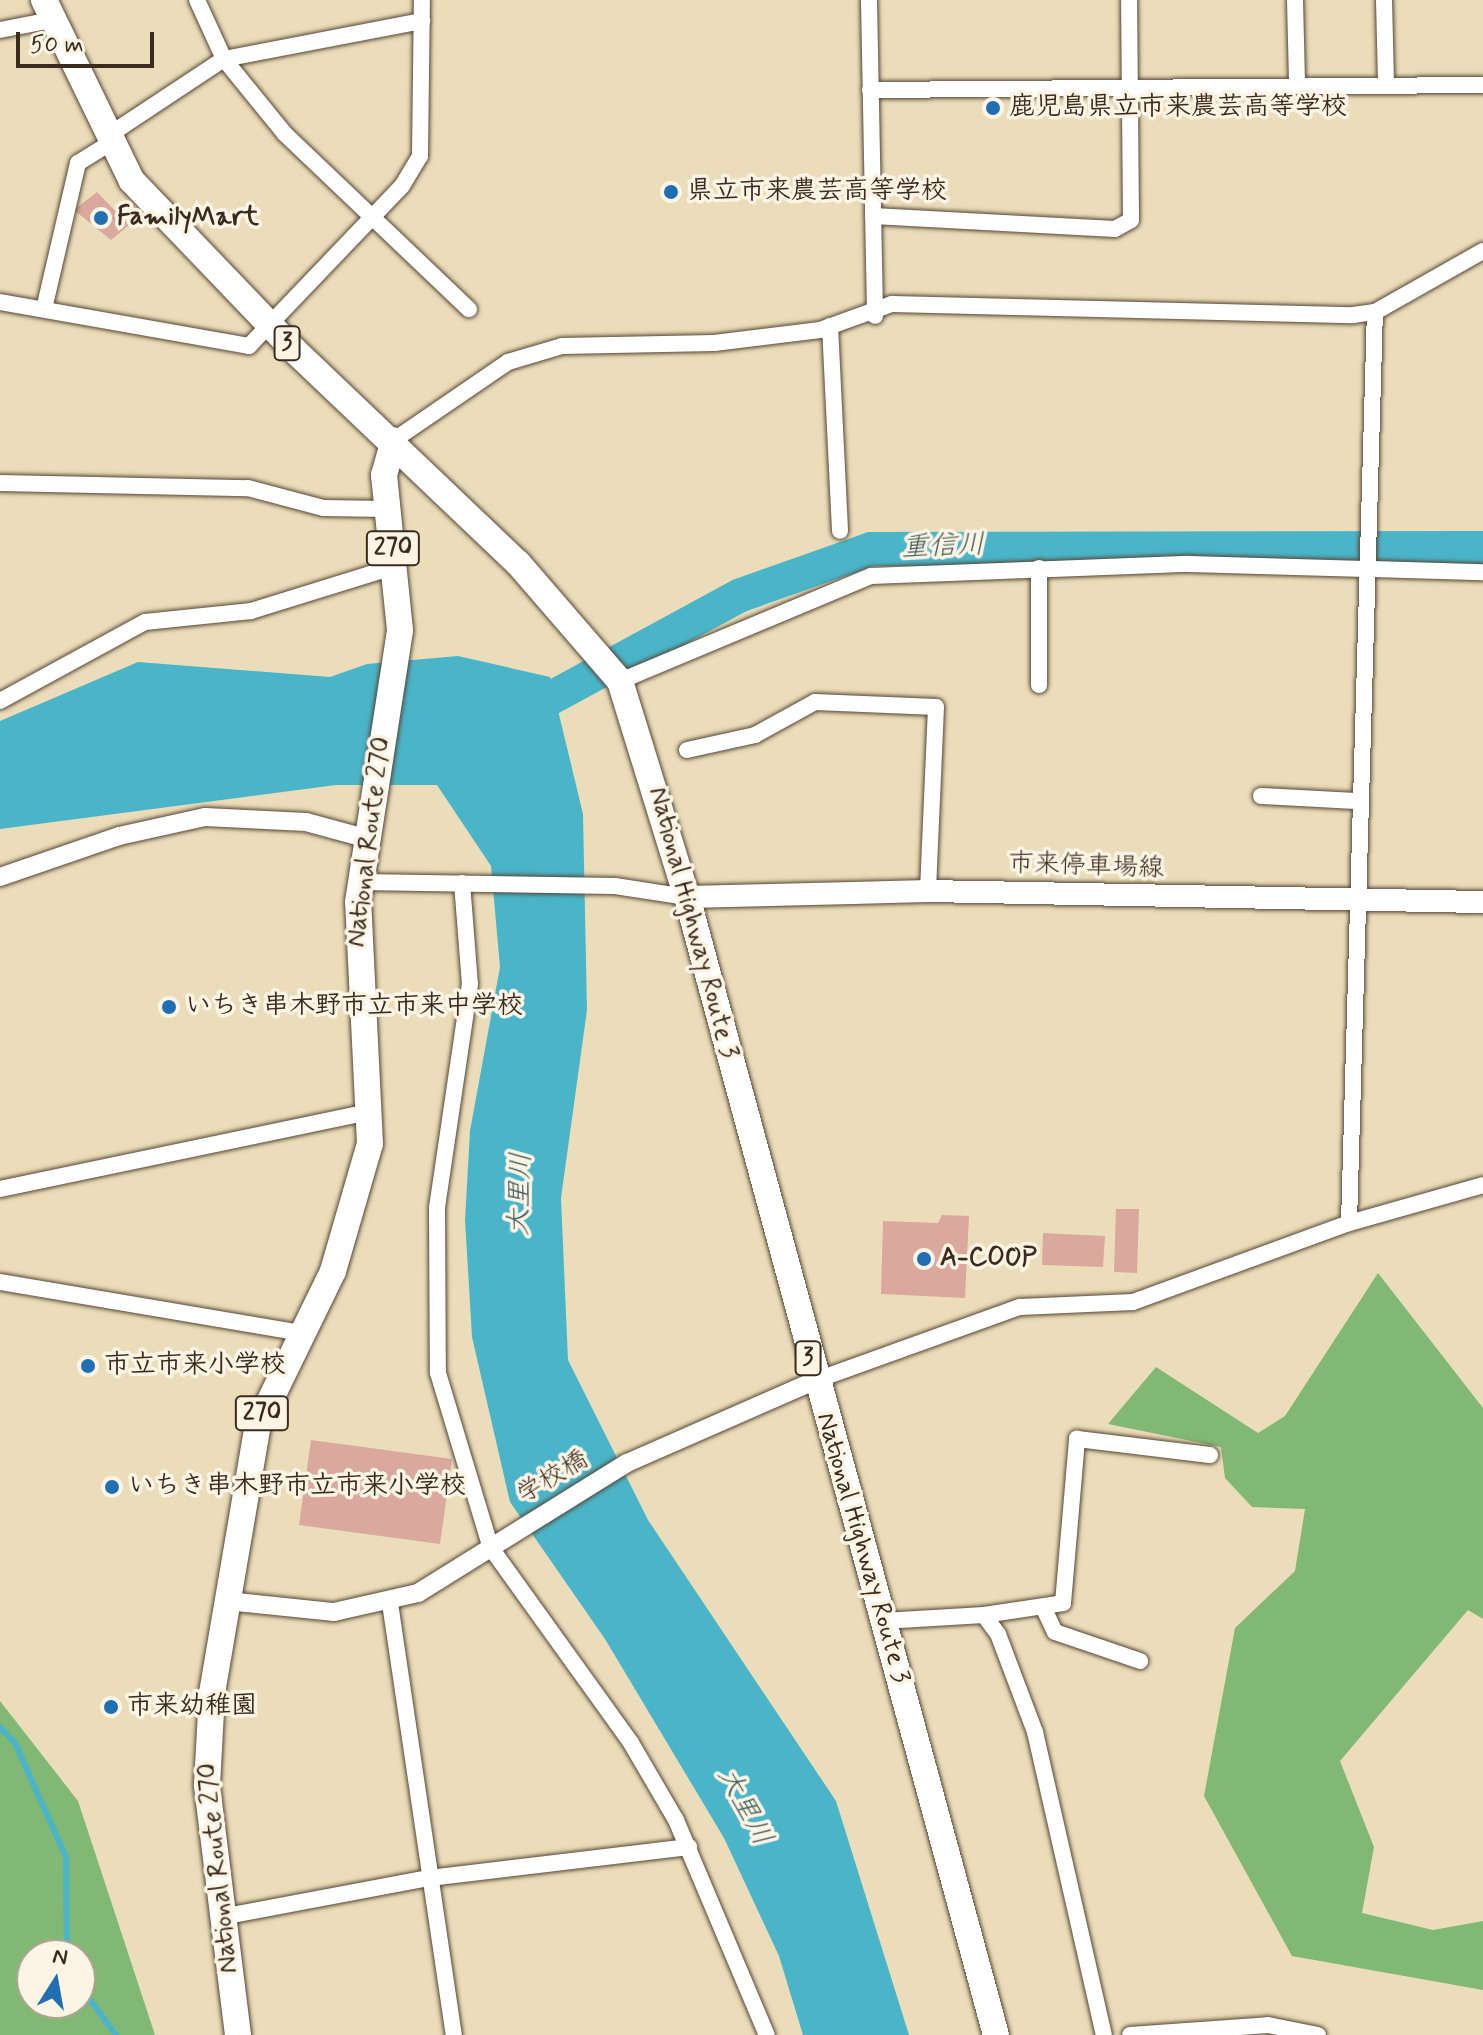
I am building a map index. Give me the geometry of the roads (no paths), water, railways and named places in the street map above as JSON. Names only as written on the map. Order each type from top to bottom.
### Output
[{"type":"highway","name":"National Highway Route 3","points":[[48,10],[107,141],[132,181],[269,325],[394,440],[620,681],[687,897],[814,1381],[996,2035]]},
{"type":"highway","name":"National Route 270","points":[[238,2035],[207,1785],[227,1601],[258,1425],[345,1241],[366,1167],[370,1112],[356,956],[368,809],[396,658],[396,566],[384,466],[394,440]]},
{"type":"main road","name":"市来停車場線","points":[[687,897],[928,891],[1291,903],[1355,899],[1483,902]]},
{"type":"street","points":[[197,0],[224,59],[285,134],[469,309]]},
{"type":"street","points":[[0,302],[235,346],[249,346],[371,217],[420,156],[422,0]]},
{"type":"street","points":[[869,0],[875,316]]},
{"type":"street","points":[[873,216],[1115,229],[1131,220],[1129,0]]},
{"type":"street","points":[[1295,0],[1297,84]]},
{"type":"street","points":[[1384,0],[1386,83]]},
{"type":"street","points":[[0,30],[48,10]]},
{"type":"street","points":[[44,309],[78,163],[224,59],[422,21]]},
{"type":"street","points":[[870,90],[1386,83],[1483,85]]},
{"type":"street","points":[[394,440],[508,362],[562,346],[714,343],[830,326],[875,316],[892,304],[1375,312],[1483,251]]},
{"type":"street","points":[[1349,1223],[1364,511],[1375,312]]},
{"type":"street","points":[[830,326],[840,531]]},
{"type":"street","points":[[0,483],[248,488],[323,508],[387,509]]},
{"type":"street","points":[[0,701],[145,622],[251,611],[396,566]]},
{"type":"street","points":[[1039,568],[1039,685]]},
{"type":"street","points":[[620,681],[871,576],[1039,568],[1483,572]]},
{"type":"street","points":[[687,750],[755,735],[815,702],[936,707],[928,891]]},
{"type":"street","points":[[1261,796],[1357,801]]},
{"type":"street","points":[[0,877],[119,836],[205,817],[306,822],[365,838]]},
{"type":"street","points":[[360,882],[604,886],[687,897]]},
{"type":"street","points":[[466,883],[470,984],[437,1208],[433,1310],[438,1373],[498,1542],[631,1743],[689,1847],[767,2035]]},
{"type":"street","points":[[0,1189],[370,1112]]},
{"type":"street","points":[[814,1381],[1020,1307],[1133,1302],[1349,1223],[1483,1185]]},
{"type":"street","points":[[0,1282],[302,1333]]},
{"type":"street","name":"学校橋","points":[[227,1601],[334,1612],[390,1603],[498,1542],[627,1463],[814,1381]]},
{"type":"street","points":[[883,1621],[1045,1611],[1063,1603],[1077,1439],[1210,1455]]},
{"type":"street","points":[[390,1603],[454,2035]]},
{"type":"street","points":[[1045,1611],[1055,1632],[1140,1661]]},
{"type":"street","points":[[984,1615],[1035,1732],[1104,2035]]},
{"type":"street","points":[[222,1917],[429,1878],[689,1847]]},
{"type":"street","points":[[1130,2035],[1268,2025],[1318,2035]]},
{"type":"water","name":"大里川","points":[[458,656],[550,677],[583,814],[587,1010],[561,1198],[568,1360],[648,1520],[836,1801],[909,2035],[803,2035],[779,1956],[724,1838],[605,1639],[510,1502],[472,1337],[465,1220],[470,1131],[500,967],[491,866],[437,785],[336,785],[0,829],[0,721],[138,662],[330,677],[367,664]]},
{"type":"waterway","name":"重信川","points":[[514,718],[741,595],[871,549],[1483,548]]},
{"type":"waterway","points":[[0,1727],[15,1743],[66,1857],[67,1939]]},
{"type":"waterway","points":[[96,2008],[116,2035]]},
{"type":"place","name":"鹿児島県立市来農芸高等学校","points":[[993,108]]},
{"type":"place","name":"県立市来農芸高等学校","points":[[671,192]]},
{"type":"place","name":"FamilyMart","points":[[101,218]]},
{"type":"place","name":"いちき串木野市立市来中学校","points":[[169,1007]]},
{"type":"place","name":"A-COOP","points":[[924,1259]]},
{"type":"place","name":"市立市来小学校","points":[[88,1366]]},
{"type":"place","name":"いちき串木野市立市来小学校","points":[[112,1487]]},
{"type":"place","name":"市来幼稚園","points":[[111,1707]]}]
